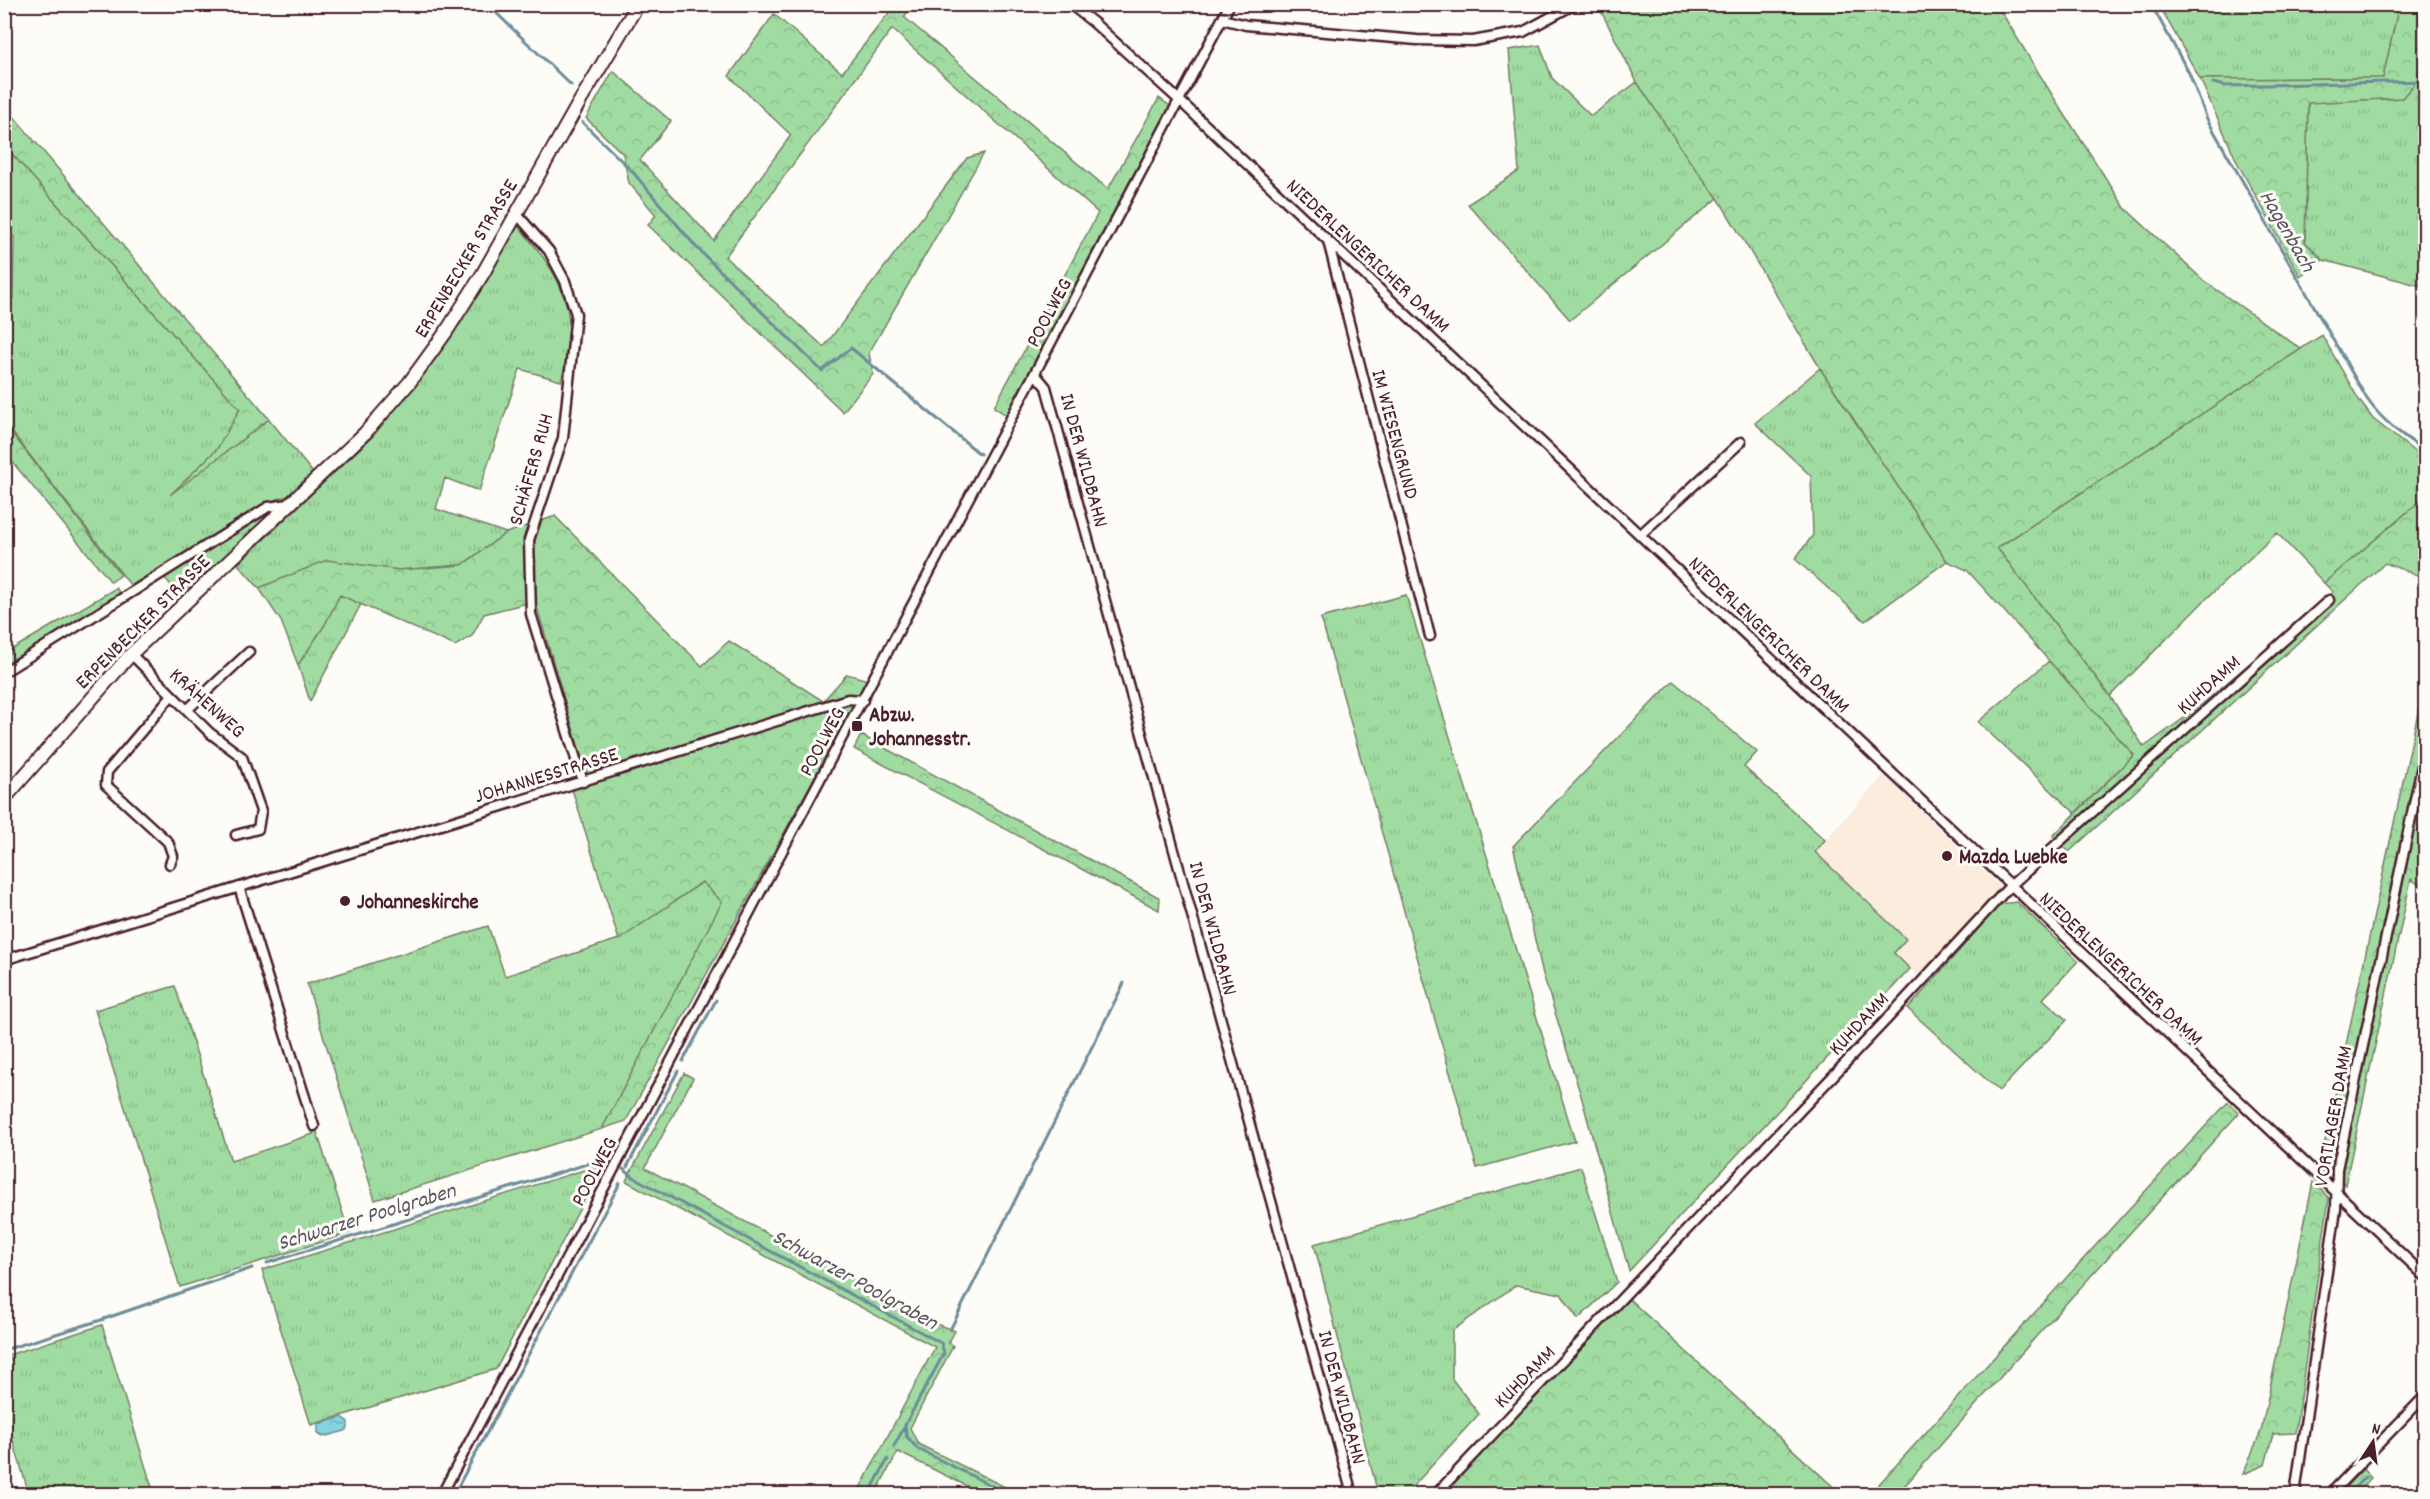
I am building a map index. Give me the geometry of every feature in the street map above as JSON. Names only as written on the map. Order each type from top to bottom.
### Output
[{"type":"main road","name":"ERPENBECKER STRASSE","points":[[4,799],[131,654],[365,433],[409,383],[446,332],[638,4]]},
{"type":"street","name":"NIEDERLENGERICHER DAMM","points":[[1070,4],[1095,23],[1179,100],[2009,887],[2426,1277]]},
{"type":"street","name":"POOLWEG","points":[[442,1494],[1036,375],[1230,4]]},
{"type":"street","points":[[1222,19],[1246,25],[1417,40],[1473,41],[1523,32],[1575,4]]},
{"type":"street","name":"SCHÄFERS RUH","points":[[516,213],[549,251],[565,281],[576,314],[563,438],[529,540],[531,614],[583,782]]},
{"type":"street","name":"IM WIESENGRUND","points":[[1328,241],[1430,636]]},
{"type":"street","name":"IN DER WILDBAHN","points":[[1036,375],[1046,387],[1352,1494]]},
{"type":"street","points":[[1640,535],[1741,442]]},
{"type":"street","name":"ERPENBECKER STRASSE","points":[[4,672],[268,507],[290,504]]},
{"type":"street","name":"KUHDAMM","points":[[1436,1494],[1888,1018],[2009,887],[2329,600]]},
{"type":"street","points":[[187,710],[249,652]]},
{"type":"street","name":"KRÄHENWEG","points":[[131,654],[210,733],[242,757],[261,811],[258,829],[236,835]]},
{"type":"street","points":[[170,864],[173,856],[168,842],[106,785],[107,772],[172,695]]},
{"type":"street","name":"JOHANNESSTRASSE","points":[[4,960],[848,699],[863,700]]},
{"type":"street","name":"VORTLAGER DAMM","points":[[2295,1494],[2336,1209],[2337,1169],[2426,747]]},
{"type":"street","points":[[239,887],[314,1126]]},
{"type":"street","points":[[2330,1494],[2426,1395]]},
{"type":"shaded area","points":[[1884,775],[2001,887],[1919,978],[1893,953],[1905,939],[1814,852]]},
{"type":"green space","points":[[895,5],[913,5],[904,17],[1108,189],[1159,98],[1170,106],[1006,415],[994,407],[1098,213],[892,29],[725,257],[824,347],[967,158],[984,153],[869,353],[873,374],[843,412],[648,225],[656,215],[629,183],[623,154],[586,118],[613,71],[671,121],[640,160],[714,241],[791,135],[729,76],[774,14],[842,73]]},
{"type":"green space","points":[[1598,5],[1997,5],[2125,208],[2203,280],[2301,349],[1997,548],[2110,696],[2144,747],[2195,710],[2333,592],[2324,583],[2425,497],[2425,578],[2385,563],[2069,852],[2053,836],[2134,755],[1967,570],[1947,561],[1820,368],[1718,198],[1691,163],[1637,82]]},
{"type":"green space","points":[[2159,5],[2399,5],[2383,78],[2200,79]]},
{"type":"green space","points":[[2399,5],[2425,5],[2425,77],[2421,76],[2402,98],[2308,103],[2305,242],[2323,260],[2300,276],[2238,164],[2200,79],[2383,78]]},
{"type":"green space","points":[[1540,45],[1552,78],[1591,116],[1637,82],[1718,198],[1570,320],[1468,204],[1519,171],[1509,50]]},
{"type":"green space","points":[[2421,76],[2425,77],[2425,287],[2323,260],[2305,242],[2308,102],[2402,98]]},
{"type":"green space","points":[[5,106],[269,419],[170,495],[217,449],[240,409],[5,146]]},
{"type":"green space","points":[[5,146],[240,409],[217,449],[176,490],[269,419],[313,473],[288,496],[268,502],[131,586],[5,423],[4,304],[13,298],[14,237],[5,226]]},
{"type":"green space","points":[[518,226],[547,263],[564,297],[569,335],[561,381],[520,369],[479,491],[445,478],[436,509],[506,533],[462,565],[399,570],[327,561],[259,588],[238,564],[372,437],[414,387],[452,335]]},
{"type":"green space","points":[[2322,335],[2359,400],[2373,419],[2425,460],[2425,497],[2324,583],[2277,533],[2204,601],[2110,696],[1997,548]]},
{"type":"green space","points":[[1820,368],[1947,561],[1865,621],[1795,559],[1813,535],[1811,476],[1755,423]]},
{"type":"green space","points":[[4,423],[121,575],[111,582],[5,453]]},
{"type":"green space","points":[[268,512],[275,512],[181,597],[164,577]]},
{"type":"green space","points":[[555,516],[702,666],[729,641],[823,701],[847,674],[868,680],[626,1121],[602,1129],[722,902],[702,882],[619,940],[572,789],[585,769],[535,601],[484,614],[472,636],[455,646],[340,595],[324,626],[298,665],[281,621],[259,588],[327,560],[399,570],[462,565],[506,533]]},
{"type":"green space","points":[[116,588],[121,595],[5,665],[4,654]]},
{"type":"green space","points":[[340,594],[361,604],[310,701],[298,665],[324,626]]},
{"type":"green space","points":[[1406,595],[1575,1141],[1477,1168],[1321,618]]},
{"type":"green space","points":[[2049,661],[2134,755],[2075,813],[1978,722]]},
{"type":"green space","points":[[2425,680],[2425,889],[2411,879],[2345,1185],[2321,1160]]},
{"type":"green space","points":[[1673,681],[1757,752],[1744,767],[1825,840],[1815,852],[1906,939],[1894,953],[1910,969],[1629,1271],[1582,1099],[1543,974],[1513,846]]},
{"type":"green space","points":[[861,735],[1160,898],[1159,910],[854,749]]},
{"type":"green space","points":[[703,882],[723,902],[602,1129],[375,1200],[307,984],[488,926],[505,976],[619,939]]},
{"type":"green space","points":[[2017,902],[2078,961],[2043,999],[2067,1020],[1999,1091],[1908,1009],[2000,904]]},
{"type":"green space","points":[[175,986],[231,1161],[313,1134],[311,1127],[315,1126],[349,1233],[180,1287],[95,1010]]},
{"type":"green space","points":[[684,1073],[693,1078],[645,1168],[936,1324],[955,1331],[949,1342],[953,1346],[910,1428],[918,1444],[1019,1494],[983,1494],[898,1452],[875,1494],[857,1494],[935,1347],[626,1181]]},
{"type":"green space","points":[[2228,1102],[2239,1113],[2041,1331],[1908,1482],[1896,1494],[1870,1494],[2126,1212]]},
{"type":"green space","points":[[603,1164],[496,1369],[311,1425],[262,1270]]},
{"type":"green space","points":[[1581,1167],[1617,1282],[1578,1319],[1561,1294],[1516,1285],[1452,1331],[1452,1379],[1479,1414],[1406,1494],[1378,1494],[1314,1244]]},
{"type":"green space","points":[[2313,1182],[2329,1198],[2295,1433],[2273,1434],[2265,1465],[2243,1474],[2261,1431]]},
{"type":"green space","points":[[1629,1299],[1841,1494],[1442,1494]]},
{"type":"green space","points":[[102,1325],[154,1494],[29,1494],[5,1414],[5,1356]]},
{"type":"green space","points":[[2363,1469],[2371,1478],[2355,1494],[2339,1494]]},
{"type":"water","points":[[343,1417],[348,1422],[348,1428],[345,1431],[323,1437],[318,1434],[318,1424]]},
{"type":"waterway","points":[[487,4],[571,85]]},
{"type":"waterway","name":"Hagenbach","points":[[2151,4],[2189,73],[2207,119],[2367,399],[2394,428],[2426,451]]},
{"type":"waterway","points":[[2213,83],[2225,86],[2426,81]]},
{"type":"waterway","points":[[582,122],[632,171],[696,247],[822,371],[851,348],[980,454]]},
{"type":"waterway","points":[[950,1330],[1124,983]]},
{"type":"waterway","points":[[683,1061],[716,1000]]},
{"type":"waterway","points":[[627,1167],[678,1071]]},
{"type":"waterway","name":"Schwarzer Poolgraben","points":[[267,1263],[603,1159],[611,1162]]},
{"type":"waterway","name":"Schwarzer Poolgraben","points":[[623,1169],[635,1178],[941,1343],[944,1353],[905,1425],[907,1437],[918,1449],[1008,1494]]},
{"type":"waterway","points":[[454,1494],[620,1183]]},
{"type":"waterway","name":"Schwarzer Poolgraben","points":[[4,1350],[98,1321],[252,1268]]},
{"type":"waterway","points":[[894,1446],[905,1426]]},
{"type":"waterway","points":[[869,1494],[888,1459]]},
{"type":"waterway","points":[[2348,1494],[2365,1477]]},
{"type":"place","name":"Abzw. Johannesstr.","points":[[857,726]]},
{"type":"place","name":"Mazda Luebke","points":[[1947,856]]},
{"type":"place","name":"Johanneskirche","points":[[345,901]]}]
